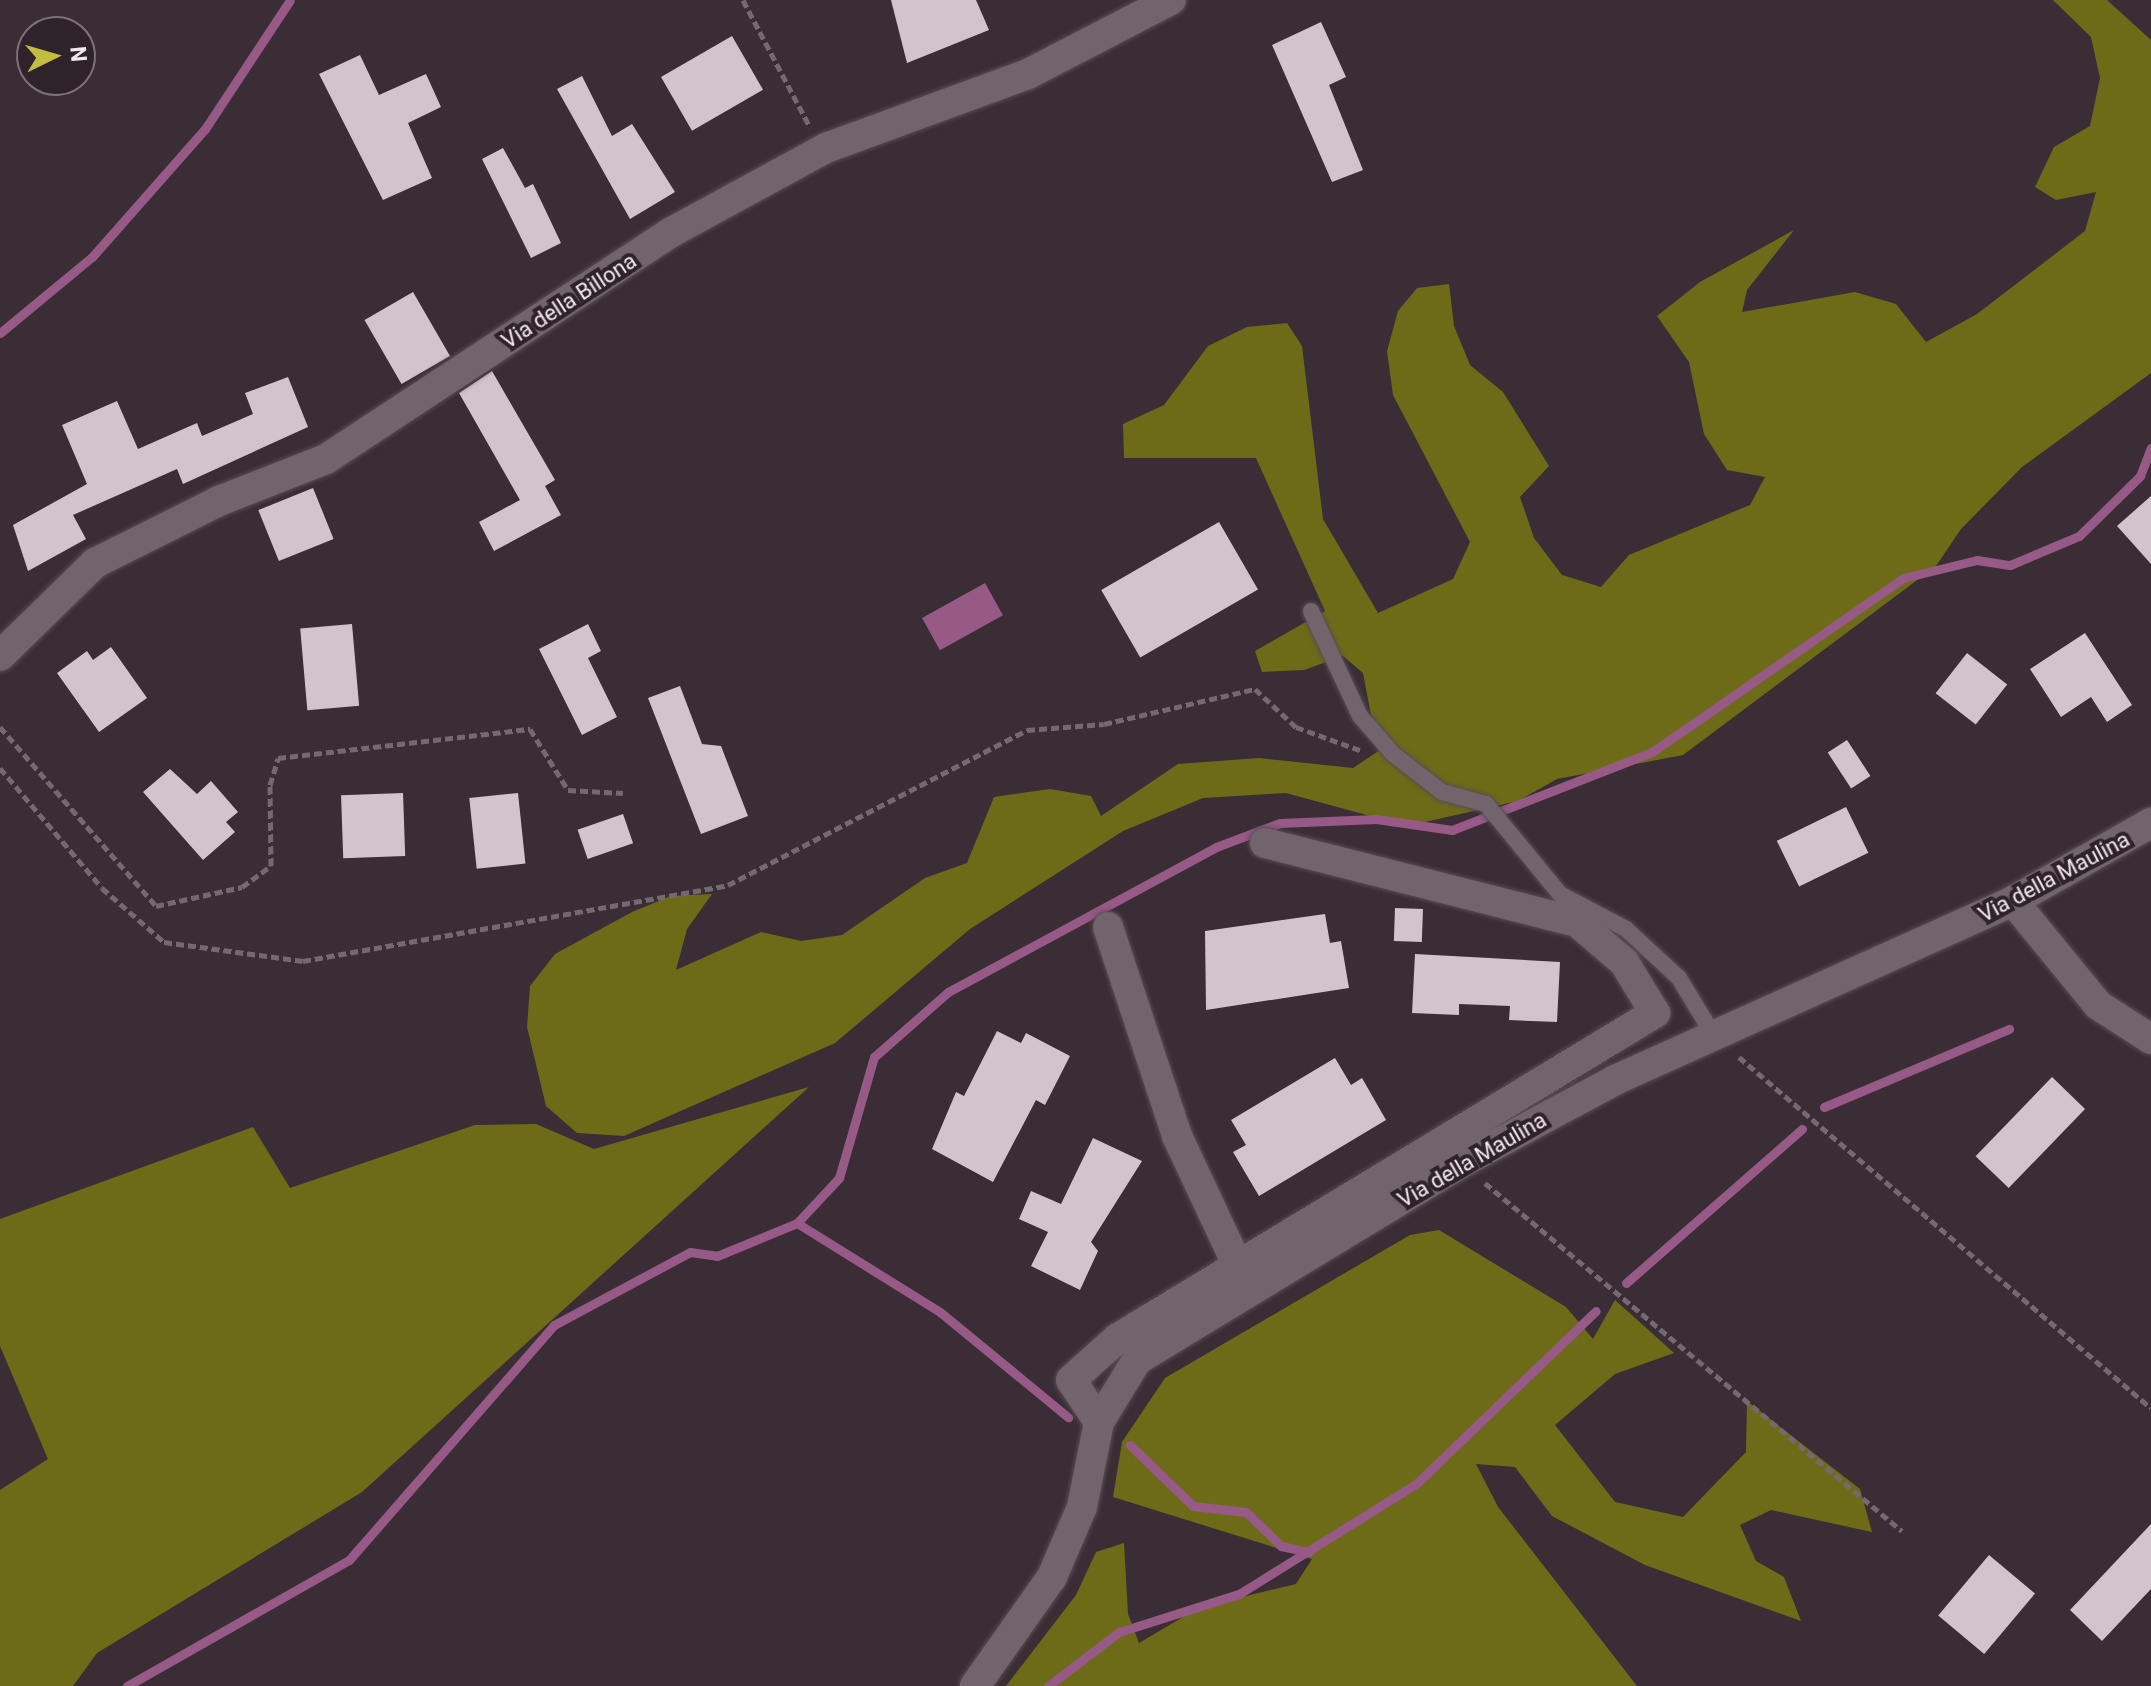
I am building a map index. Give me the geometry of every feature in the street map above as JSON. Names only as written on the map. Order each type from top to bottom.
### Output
[{"type":"street","name":"Via della Billona","points":[[0,656],[95,563],[219,501],[326,459],[670,233],[822,150],[1028,74],[1171,0]]},
{"type":"street","name":"Via della Maulina","points":[[975,1686],[1052,1577],[1082,1507],[1099,1422],[1137,1360],[1461,1163],[1714,1036],[2013,901],[2151,823]]},
{"type":"street","points":[[1099,1422],[1071,1380],[1118,1338],[1236,1262],[1655,1013],[1624,962],[1577,922],[1265,843]]},
{"type":"street","points":[[2013,901],[2098,1005],[2151,1039]]},
{"type":"street","points":[[1108,927],[1177,1136],[1250,1292]]},
{"type":"lane","points":[[1311,611],[1360,716],[1442,792],[1486,804],[1512,828],[1560,894],[1626,929],[1679,978],[1714,1036]]},
{"type":"path","points":[[743,0],[822,150]]},
{"type":"path","points":[[0,768],[102,888],[164,942],[303,961],[728,885],[1027,730],[1104,724],[1236,689],[1255,689],[1276,702],[1296,727],[1417,772]]},
{"type":"path","points":[[0,727],[156,906],[242,887],[271,866],[270,785],[278,758],[530,729],[568,790],[623,793]]},
{"type":"path","points":[[1714,1036],[2151,1408]]},
{"type":"path","points":[[1461,1163],[1902,1531]]},
{"type":"shaded area","points":[[2053,0],[2107,0],[2151,40],[2151,373],[2022,467],[1961,529],[1936,566],[1683,755],[1557,779],[1518,801],[1407,826],[1286,793],[1203,798],[1123,831],[970,929],[835,1043],[624,1136],[577,1133],[546,1106],[527,1027],[530,986],[555,954],[632,912],[671,896],[712,894],[687,929],[676,970],[761,932],[801,941],[842,935],[925,878],[967,863],[994,797],[1050,789],[1091,796],[1101,816],[1178,764],[1259,758],[1353,768],[1389,744],[1371,715],[1363,673],[1343,656],[1304,670],[1262,672],[1255,651],[1325,611],[1256,458],[1124,458],[1123,424],[1164,405],[1208,346],[1247,327],[1287,323],[1302,346],[1323,519],[1378,613],[1453,579],[1470,542],[1393,395],[1387,351],[1398,311],[1417,288],[1449,284],[1454,326],[1470,365],[1503,392],[1549,466],[1520,497],[1534,538],[1562,575],[1601,587],[1629,555],[1750,505],[1765,477],[1727,470],[1704,434],[1689,362],[1657,316],[1700,282],[1794,230],[1747,290],[1742,312],[1855,292],[1896,304],[1926,342],[1977,314],[2085,231],[2096,192],[2056,200],[2035,187],[2054,147],[2090,126],[2100,78],[2091,37]]},
{"type":"shaded area","points":[[985,583],[1003,615],[940,650],[922,618]]},
{"type":"shaded area","points":[[809,1087],[362,1492],[97,1653],[73,1686],[0,1686],[0,1490],[48,1459],[0,1346],[0,1219],[253,1127],[290,1188],[475,1125],[536,1124],[594,1149]]},
{"type":"shaded area","points":[[1439,1230],[1566,1307],[1593,1339],[1615,1300],[1674,1353],[1615,1374],[1555,1425],[1615,1502],[1683,1517],[1746,1452],[1747,1401],[1860,1489],[1872,1532],[1771,1510],[1740,1525],[1756,1561],[1784,1577],[1801,1621],[1645,1565],[1552,1516],[1515,1467],[1476,1464],[1498,1507],[1637,1686],[1006,1686],[1076,1595],[1096,1552],[1124,1543],[1128,1614],[1139,1643],[1200,1607],[1296,1584],[1312,1559],[1113,1497],[1122,1442],[1165,1378],[1410,1235]]},
{"type":"building","points":[[891,0],[976,0],[989,30],[907,63]]},
{"type":"building","points":[[1321,22],[1346,77],[1329,85],[1363,170],[1332,182],[1272,45]]},
{"type":"building","points":[[732,36],[763,90],[692,131],[661,77]]},
{"type":"building","points":[[360,55],[379,95],[426,74],[441,107],[408,123],[432,178],[383,200],[319,74]]},
{"type":"building","points":[[582,76],[612,136],[632,124],[675,192],[630,219],[557,89]]},
{"type":"building","points":[[503,148],[525,188],[533,184],[561,243],[531,258],[482,159]]},
{"type":"building","points":[[413,292],[450,356],[402,384],[365,320]]},
{"type":"building","points":[[492,371],[555,480],[545,486],[561,515],[494,551],[479,522],[520,500],[459,393]]},
{"type":"building","points":[[288,377],[308,427],[183,484],[177,469],[73,515],[86,539],[28,571],[13,525],[87,484],[62,425],[117,401],[138,449],[197,423],[202,436],[253,414],[245,393]]},
{"type":"building","points":[[313,488],[334,539],[279,561],[258,510]]},
{"type":"building","points":[[2151,496],[2151,564],[2117,526]]},
{"type":"building","points":[[1219,522],[1258,590],[1140,658],[1101,590]]},
{"type":"building","points":[[352,624],[359,706],[307,710],[300,629]]},
{"type":"building","points":[[588,624],[601,651],[588,658],[617,717],[582,735],[539,649]]},
{"type":"building","points":[[2085,633],[2132,705],[2107,722],[2091,697],[2061,717],[2030,669]]},
{"type":"building","points":[[111,647],[147,698],[99,732],[57,673],[87,651],[93,660]]},
{"type":"building","points":[[1967,653],[2007,684],[1976,725],[1936,693]]},
{"type":"building","points":[[680,686],[702,744],[721,746],[748,816],[701,834],[648,698]]},
{"type":"building","points":[[1847,740],[1870,776],[1851,789],[1828,753]]},
{"type":"building","points":[[170,769],[197,794],[211,781],[238,812],[226,822],[235,832],[203,860],[143,792]]},
{"type":"building","points":[[403,793],[405,856],[343,858],[341,795]]},
{"type":"building","points":[[518,793],[525,864],[477,869],[469,798]]},
{"type":"building","points":[[1846,807],[1868,853],[1799,887],[1777,841]]},
{"type":"building","points":[[623,814],[633,843],[588,859],[578,830]]},
{"type":"building","points":[[1395,908],[1423,909],[1422,942],[1394,941]]},
{"type":"building","points":[[1325,914],[1330,943],[1341,941],[1349,988],[1206,1010],[1205,931]]},
{"type":"building","points":[[1415,954],[1560,962],[1557,1022],[1509,1020],[1510,1006],[1459,1004],[1459,1015],[1412,1013]]},
{"type":"building","points":[[997,1031],[1021,1043],[1026,1033],[1070,1056],[1045,1105],[1036,1100],[993,1182],[932,1149],[956,1092],[964,1096]]},
{"type":"building","points":[[1335,1058],[1351,1085],[1362,1078],[1386,1120],[1259,1196],[1233,1152],[1246,1145],[1231,1120]]},
{"type":"building","points":[[2052,1077],[2085,1109],[2009,1188],[1976,1156]]},
{"type":"building","points":[[1093,1138],[1142,1161],[1091,1242],[1098,1251],[1080,1290],[1031,1266],[1048,1232],[1019,1219],[1031,1191],[1061,1204]]},
{"type":"building","points":[[2151,1524],[2151,1589],[2102,1641],[2070,1610]]},
{"type":"building","points":[[1989,1555],[2035,1594],[1984,1654],[1938,1616]]},
{"type":"waterway","points":[[0,333],[92,257],[205,129],[290,0]]},
{"type":"waterway","points":[[127,1686],[349,1560],[554,1325],[690,1252],[717,1256],[797,1223],[839,1178],[874,1057],[948,992],[1216,847],[1280,823],[1376,819],[1452,830],[1652,752],[1903,578],[1977,560],[2010,565],[2079,536],[2140,476],[2151,448]]},
{"type":"waterway","points":[[1824,1107],[2009,1029]]},
{"type":"waterway","points":[[1626,1283],[1802,1129]]},
{"type":"waterway","points":[[797,1223],[940,1312],[1068,1417]]},
{"type":"waterway","points":[[1048,1686],[1119,1632],[1239,1594],[1417,1483],[1596,1311]]},
{"type":"waterway","points":[[1130,1445],[1193,1506],[1246,1512],[1281,1546],[1309,1552]]}]
